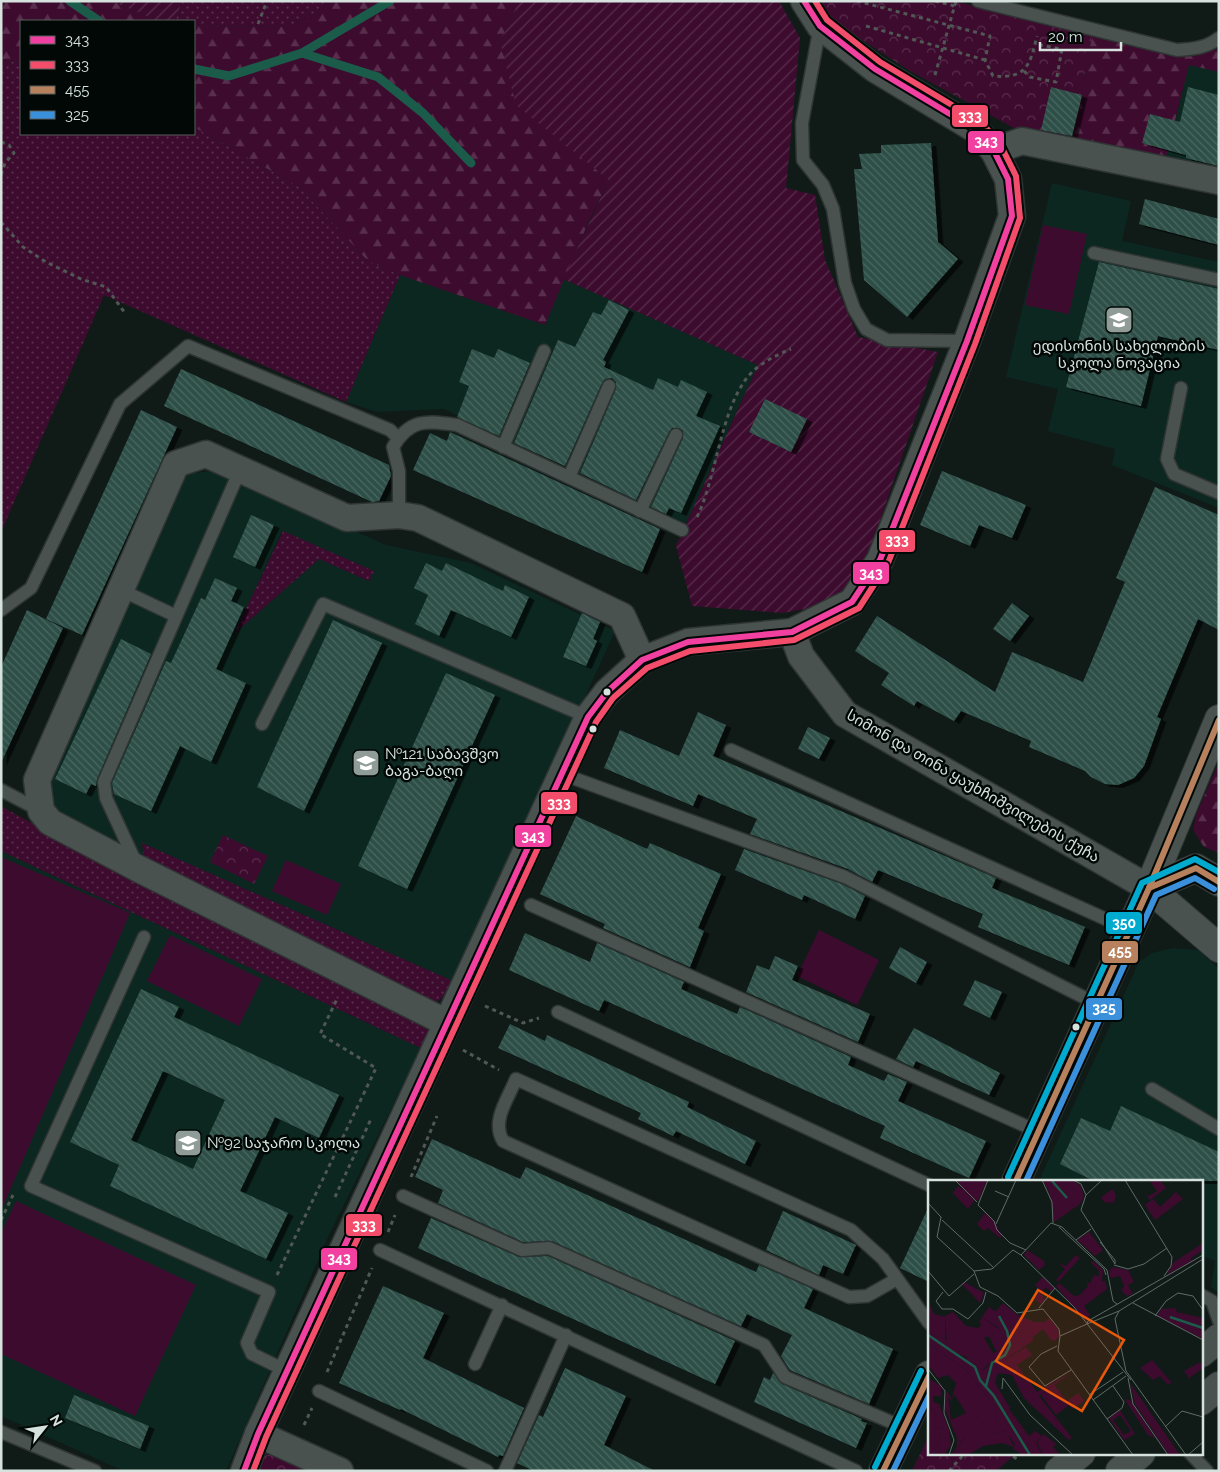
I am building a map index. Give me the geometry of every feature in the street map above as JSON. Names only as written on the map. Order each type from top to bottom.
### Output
[{"type":"main road","points":[[1016,1180],[1149,888],[1219,719]]},
{"type":"main road","points":[[1149,888],[1196,868],[1219,882]]},
{"type":"main road","points":[[1149,888],[1219,948]]},
{"type":"main road","points":[[1202,1352],[1219,1338]]},
{"type":"main road","points":[[883,1471],[928,1377]]},
{"type":"main road","points":[[1202,1400],[1219,1386]]},
{"type":"main road","points":[[1059,1471],[1080,1454]]},
{"type":"main road","points":[[1120,1471],[1139,1454]]},
{"type":"street","points":[[244,1471],[258,1434],[588,717],[607,692],[642,660],[688,642],[792,632],[852,602],[880,560],[967,341],[1012,216],[1008,179],[994,151],[975,129],[875,69],[820,26],[804,1]]},
{"type":"street","points":[[994,151],[1022,141],[1219,181]]},
{"type":"street","points":[[444,1030],[350,974],[139,869],[50,822],[41,811],[37,780],[176,464],[206,454],[347,518],[398,515],[418,518],[622,616],[642,660]]},
{"type":"street","name":"სიმონ და თინა ყაუხჩიშვილების ქუჩა","points":[[792,632],[802,656],[845,714],[1149,888]]},
{"type":"street","points":[[258,1434],[340,1471]]},
{"type":"lane","points":[[978,1],[1177,50],[1210,45],[1219,38]]},
{"type":"lane","points":[[820,26],[802,122],[803,160],[823,184],[832,209],[845,283],[854,309],[866,329],[887,340],[967,341]]},
{"type":"lane","points":[[1094,253],[1219,280]]},
{"type":"lane","points":[[1,610],[31,588],[120,404],[188,346],[390,430],[398,438]]},
{"type":"lane","points":[[503,447],[544,351]]},
{"type":"lane","points":[[569,477],[608,386]]},
{"type":"lane","points":[[1181,388],[1167,459],[1174,474],[1219,493]]},
{"type":"lane","points":[[398,515],[399,471],[393,447],[402,431],[415,424],[433,422],[456,425],[682,530]]},
{"type":"lane","points":[[640,510],[676,435]]},
{"type":"lane","points":[[139,869],[106,798],[104,782],[240,470]]},
{"type":"lane","points":[[121,590],[176,616]]},
{"type":"lane","points":[[262,724],[323,604],[588,717]]},
{"type":"lane","points":[[730,750],[1130,930]]},
{"type":"lane","points":[[562,774],[845,877],[1097,1004]]},
{"type":"lane","points":[[1,790],[41,811]]},
{"type":"lane","points":[[532,905],[1039,1132]]},
{"type":"lane","points":[[144,937],[32,1186],[269,1292],[247,1342],[252,1354],[287,1371]]},
{"type":"lane","points":[[558,1012],[928,1185]]},
{"type":"lane","points":[[896,1279],[867,1296],[849,1297],[503,1142],[498,1133],[498,1121],[516,1079],[852,1230],[883,1259],[928,1322]]},
{"type":"lane","points":[[1152,1089],[1219,1129]]},
{"type":"lane","points":[[403,1196],[522,1250],[549,1248],[764,1344],[785,1376],[904,1428]]},
{"type":"lane","points":[[380,1250],[856,1471]]},
{"type":"lane","points":[[1202,1296],[1212,1301],[1219,1321]]},
{"type":"lane","points":[[475,1364],[502,1306]]},
{"type":"lane","points":[[505,1471],[566,1335]]},
{"type":"lane","points":[[319,1391],[487,1471]]},
{"type":"lane","points":[[1,1432],[96,1471]]},
{"type":"lane","points":[[1191,1454],[1207,1471]]},
{"type":"path","points":[[258,24],[267,1]]},
{"type":"path","points":[[857,1],[990,36],[985,60],[993,76],[1011,76],[1024,70],[1032,58],[1041,17]]},
{"type":"path","points":[[935,1],[955,6]]},
{"type":"path","points":[[928,101],[956,1]]},
{"type":"path","points":[[862,25],[985,60]]},
{"type":"path","points":[[1024,70],[1030,77],[1056,82],[1062,50],[1035,44]]},
{"type":"path","points":[[1,142],[10,145],[14,153],[5,162],[1,175]]},
{"type":"path","points":[[1,222],[23,247],[46,262],[81,279],[106,287],[125,314]]},
{"type":"path","points":[[682,530],[692,526],[698,514],[733,404],[744,381],[769,359],[791,349]]},
{"type":"path","points":[[269,1292],[376,1068],[320,1034],[350,974]]},
{"type":"path","points":[[444,1030],[516,1079]]},
{"type":"path","points":[[949,1471],[964,1454]]},
{"type":"path","points":[[1008,1454],[1019,1460]]},
{"type":"shaded area","points":[[1189,65],[1219,72],[1219,175],[1164,164]]},
{"type":"shaded area","name":"ედისონის სახელობის სკოლა ნოვაცია","points":[[1052,183],[1131,201],[1122,241],[1219,262],[1219,508],[1112,465],[1115,449],[1048,431],[1058,389],[1006,377]]},
{"type":"shaded area","points":[[400,275],[545,325],[563,279],[758,365],[686,524],[444,409],[377,412],[346,402]]},
{"type":"shaded area","name":"№121 საბავშვო ბაგა-ბაღი","points":[[219,470],[386,545],[471,563],[615,631],[455,982],[142,843],[144,860],[57,817],[45,792],[186,474]],"holes":[[[282,531],[374,571],[369,581],[319,559],[235,633]]]},
{"type":"shaded area","name":"№92 საჯარო სკოლა","points":[[1,851],[421,1048],[328,1237],[226,1471],[124,1471],[1,1416]]},
{"type":"shaded area","points":[[1173,948],[1198,950],[1219,969],[1219,1293],[1211,1287],[1215,1261],[1202,1255],[1202,1180],[1039,1180],[1139,962],[1152,953]]},
{"type":"green space","points":[[1,1],[112,1],[156,20],[20,20],[20,64],[14,61],[1,66]]},
{"type":"green space","points":[[112,1],[182,1],[175,20],[156,20]]},
{"type":"green space","points":[[182,1],[334,1],[292,26],[195,27],[195,20],[175,20]]},
{"type":"green space","points":[[334,1],[519,1],[500,41],[572,148],[609,180],[588,223],[545,325],[400,275],[368,261],[298,186],[195,128],[195,27],[292,26]]},
{"type":"green space","points":[[519,1],[779,1],[800,38],[786,188],[815,195],[825,260],[858,337],[938,352],[868,555],[839,596],[817,607],[783,613],[692,606],[676,546],[758,365],[563,279],[609,180],[516,105],[500,41]]},
{"type":"green space","points":[[816,1],[954,1],[1092,36],[1070,147],[1036,140],[910,71],[835,21]]},
{"type":"green space","points":[[1092,36],[1139,48],[1171,53],[1203,52],[1219,49],[1219,72],[1189,65],[1164,164],[1070,147]]},
{"type":"green space","points":[[14,61],[20,64],[20,135],[195,135],[195,128],[298,186],[368,261],[400,275],[346,402],[104,295],[1,532],[1,66]]},
{"type":"green space","points":[[1043,225],[1087,234],[1069,314],[1025,305]]},
{"type":"green space","points":[[283,531],[374,571],[369,581],[319,559],[234,634]]},
{"type":"green space","points":[[1219,762],[1219,853],[1204,847],[1193,830],[1196,815]]},
{"type":"green space","points":[[1,806],[46,831],[434,1023],[421,1048],[1,851]]},
{"type":"green space","points":[[223,835],[268,856],[254,884],[210,862]]},
{"type":"green space","points":[[142,843],[455,982],[451,991],[431,1006],[144,860]]},
{"type":"green space","points":[[1,857],[130,913],[1,1211]]},
{"type":"green space","points":[[286,860],[341,884],[327,915],[272,891]]},
{"type":"green space","points":[[819,930],[879,960],[857,1005],[797,976]]},
{"type":"green space","points":[[170,935],[262,979],[239,1026],[147,981]]},
{"type":"green space","points":[[16,1201],[196,1285],[135,1416],[1,1354],[1,1233]]},
{"type":"green space","points":[[928,1437],[928,1454],[1016,1454],[996,1471],[912,1471]]},
{"type":"green space","points":[[277,1452],[319,1471],[256,1471],[264,1456]]},
{"type":"building","points":[[1051,87],[1082,95],[1072,136],[1041,130]]},
{"type":"building","points":[[1188,87],[1219,95],[1219,166],[1186,158],[1186,155],[1142,143],[1150,114],[1180,122]]},
{"type":"building","points":[[931,143],[938,242],[958,259],[907,317],[864,280],[854,169],[862,169],[859,154],[881,153],[881,145]]},
{"type":"building","points":[[1145,199],[1219,219],[1219,245],[1139,224]]},
{"type":"building","points":[[1099,262],[1219,289],[1219,350],[1158,336],[1141,406],[1066,387]]},
{"type":"building","points":[[609,300],[629,310],[603,360],[606,362],[604,367],[653,390],[658,378],[678,387],[681,380],[707,392],[696,416],[720,426],[681,513],[669,508],[666,514],[651,507],[683,438],[683,431],[679,428],[672,428],[669,432],[636,500],[580,473],[616,389],[616,382],[612,378],[605,379],[602,383],[565,466],[514,443],[558,340],[575,347],[593,312],[601,315]]},
{"type":"building","points":[[472,349],[494,358],[498,349],[530,363],[499,436],[457,417],[469,386],[459,382]]},
{"type":"building","points":[[181,369],[389,465],[391,476],[379,501],[372,502],[164,406]]},
{"type":"building","points":[[765,399],[807,419],[791,452],[749,432]]},
{"type":"building","points":[[141,410],[177,427],[82,635],[46,619]]},
{"type":"building","points":[[450,432],[660,529],[642,572],[413,470],[430,433],[447,441]]},
{"type":"building","points":[[942,471],[1026,505],[1012,538],[979,525],[970,546],[920,525]]},
{"type":"building","points":[[1155,487],[1219,515],[1219,630],[1198,619],[1157,717],[1161,719],[1144,766],[1134,778],[1118,785],[1105,784],[1091,777],[1085,771],[1029,747],[1031,741],[961,711],[954,721],[917,701],[914,706],[881,685],[889,673],[855,651],[877,616],[995,692],[1012,652],[1083,682],[1125,582],[1116,578]]},
{"type":"building","points":[[251,515],[274,525],[255,567],[233,557]]},
{"type":"building","points":[[426,563],[442,571],[446,563],[503,591],[505,585],[529,597],[511,637],[451,610],[439,636],[415,624],[428,595],[414,588]]},
{"type":"building","points":[[215,578],[237,588],[231,601],[244,607],[216,669],[246,683],[211,762],[180,746],[151,811],[114,794],[112,783],[166,661],[171,663],[201,598],[205,600]]},
{"type":"building","points":[[1012,603],[1029,616],[1010,641],[993,629]]},
{"type":"building","points":[[27,610],[63,628],[1,763],[1,667]]},
{"type":"building","points":[[582,613],[600,622],[593,639],[597,641],[586,666],[563,657]]},
{"type":"building","points":[[333,620],[382,643],[304,811],[257,787]]},
{"type":"building","points":[[121,639],[151,654],[97,779],[96,786],[91,784],[86,794],[55,779]]},
{"type":"building","points":[[446,673],[495,695],[407,889],[358,866]]},
{"type":"building","points":[[698,712],[726,725],[713,756],[996,878],[992,888],[1085,927],[1069,965],[978,927],[983,914],[878,870],[872,882],[848,869],[750,834],[757,819],[698,794],[693,806],[604,768],[620,730],[679,756]]},
{"type":"building","points":[[808,727],[830,738],[819,759],[798,749]]},
{"type":"building","points":[[576,816],[647,849],[650,843],[721,874],[698,928],[704,931],[690,967],[603,928],[605,924],[540,894]]},
{"type":"building","points":[[744,849],[842,884],[865,896],[855,919],[804,895],[802,900],[735,870]]},
{"type":"building","points":[[525,933],[590,962],[597,943],[684,982],[681,989],[737,1014],[740,1007],[851,1057],[848,1065],[884,1081],[888,1074],[907,1082],[898,1101],[986,1141],[969,1178],[880,1138],[885,1126],[604,1000],[599,1011],[509,970]]},
{"type":"building","points":[[900,947],[927,962],[916,983],[889,968]]},
{"type":"building","points":[[775,956],[798,966],[792,980],[870,1014],[858,1042],[746,992],[757,965],[769,970]]},
{"type":"building","points":[[975,980],[1002,992],[990,1018],[963,1005]]},
{"type":"building","points":[[141,989],[179,1007],[174,1017],[339,1095],[319,1138],[275,1117],[240,1191],[288,1213],[266,1259],[110,1186],[119,1165],[70,1142]],"holes":[[[163,1071],[225,1100],[193,1169],[131,1140]]]},
{"type":"building","points":[[510,1024],[545,1041],[547,1035],[689,1102],[687,1107],[756,1141],[745,1164],[676,1131],[673,1136],[638,1119],[641,1113],[498,1048]]},
{"type":"building","points":[[914,1028],[1000,1073],[989,1095],[916,1061],[913,1067],[896,1059]]},
{"type":"building","points":[[1121,1106],[1219,1152],[1219,1181],[1092,1180],[1060,1164],[1081,1118],[1110,1131]]},
{"type":"building","points":[[432,1139],[520,1179],[526,1167],[756,1272],[759,1265],[813,1289],[804,1308],[893,1349],[869,1404],[790,1370],[781,1356],[792,1335],[747,1314],[741,1326],[552,1241],[523,1242],[438,1203],[443,1190],[415,1177]]},
{"type":"building","points":[[928,1208],[928,1282],[900,1268]]},
{"type":"building","points":[[783,1211],[856,1245],[843,1274],[823,1265],[819,1275],[766,1250]]},
{"type":"building","points":[[431,1218],[519,1257],[548,1256],[735,1341],[715,1384],[418,1248]]},
{"type":"building","points":[[383,1286],[444,1313],[423,1358],[524,1408],[503,1456],[499,1455],[498,1457],[401,1409],[339,1383]]},
{"type":"building","points":[[565,1368],[626,1396],[604,1445],[655,1471],[534,1471],[517,1463],[539,1415],[543,1417]]},
{"type":"building","points":[[773,1373],[782,1384],[862,1419],[861,1421],[867,1423],[856,1448],[754,1402],[764,1377],[770,1380]]},
{"type":"building","points":[[74,1395],[149,1426],[140,1449],[65,1418]]},
{"type":"waterway","points":[[70,1],[98,20]]},
{"type":"waterway","points":[[195,69],[229,76],[302,53],[390,1]]},
{"type":"waterway","points":[[302,53],[378,77],[423,113],[471,163]]},
{"type":"transit line","name":"343","points":[[244,1471],[258,1434],[588,717],[607,692],[642,660],[688,642],[792,632],[852,602],[880,560],[967,341],[1012,216],[1008,179],[994,151],[975,129],[875,69],[820,26],[804,1]]},
{"type":"transit line","name":"333","points":[[253,1471],[266,1437],[596,722],[613,698],[647,668],[690,651],[794,640],[859,608],[888,563],[975,344],[1020,218],[1016,176],[1001,146],[982,123],[880,62],[827,20],[815,1]]},
{"type":"transit line","name":"455","points":[[1016,1180],[1149,888],[1219,720]]},
{"type":"transit line","name":"350","points":[[1008,1177],[1142,883],[1195,859],[1219,872]]},
{"type":"transit line","name":"455","points":[[1149,888],[1196,868],[1219,882]]},
{"type":"transit line","name":"325","points":[[1026,1180],[1156,895],[1195,878],[1214,889]]},
{"type":"transit line","name":"350","points":[[875,1467],[921,1371]]},
{"type":"transit line","name":"455","points":[[883,1471],[928,1378]]},
{"type":"transit line","name":"325","points":[[893,1471],[928,1398]]},
{"type":"place","name":"ედისონის სახელობის სკოლა ნოვაცია","points":[[1119,320]]},
{"type":"place","name":"№121 საბავშვო ბაგა-ბაღი","points":[[366,763]]},
{"type":"place","name":"№92 საჯარო სკოლა","points":[[188,1143]]}]
